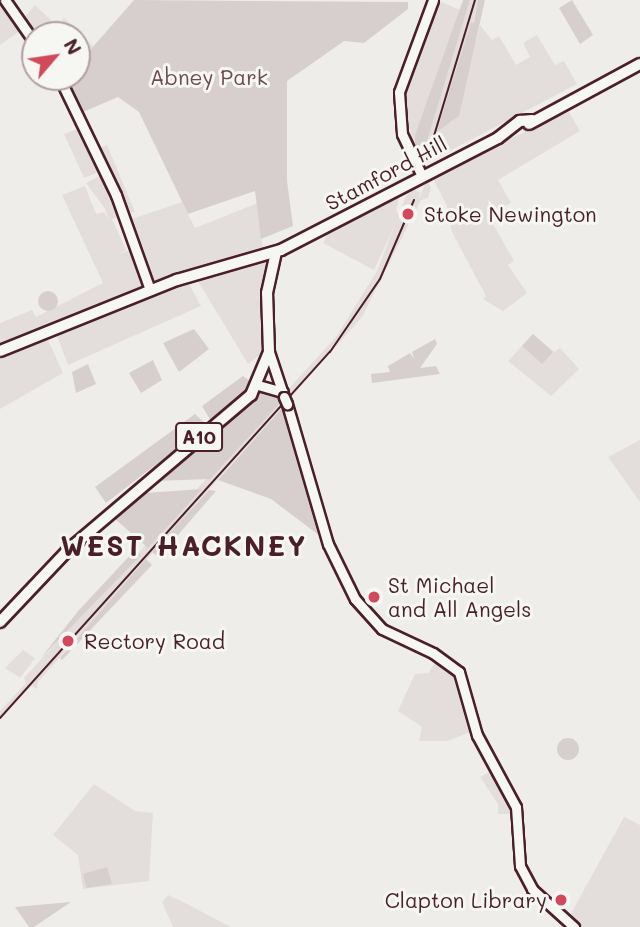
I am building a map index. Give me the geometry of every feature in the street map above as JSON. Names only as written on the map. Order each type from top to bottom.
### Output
[{"type":"highway","name":"Stamford Hill","points":[[0,351],[150,290],[269,257],[421,174],[514,128],[526,118],[532,120],[640,64]]},
{"type":"highway","name":"A10","points":[[0,622],[68,550],[234,411],[258,385],[269,352],[269,257]]},
{"type":"main road","points":[[5,0],[21,23]]},
{"type":"main road","points":[[421,174],[402,135],[398,109],[399,92],[433,0]]},
{"type":"main road","points":[[66,91],[116,195],[150,290]]},
{"type":"main road","points":[[269,352],[328,544],[355,599],[382,629],[433,653],[459,673],[477,734],[516,807],[520,866],[532,889],[574,927]]},
{"type":"main road","points":[[258,385],[285,398]]},
{"type":"shaded area","points":[[0,0],[20,31],[0,45]]},
{"type":"shaded area","points":[[470,0],[478,0],[451,123],[458,114],[480,25],[492,40],[499,36],[516,65],[530,57],[523,43],[537,35],[555,65],[564,61],[577,84],[440,156],[434,145],[429,160],[422,158]]},
{"type":"shaded area","points":[[439,1],[460,10],[414,148],[403,98]]},
{"type":"shaded area","points":[[35,5],[51,20],[26,21],[24,18]]},
{"type":"shaded area","points":[[569,112],[580,131],[498,180],[511,203],[488,215],[514,261],[508,265],[527,293],[503,311],[483,299],[486,296],[452,232],[447,206],[431,175]]},
{"type":"shaded area","points":[[80,128],[101,171],[84,178],[64,134]]},
{"type":"shaded area","points":[[107,145],[135,212],[127,213],[98,149]]},
{"type":"shaded area","points":[[103,174],[118,217],[112,219],[126,250],[117,255],[129,250],[144,289],[0,344],[0,323],[32,310],[36,317],[103,283],[62,195],[85,186],[96,214],[104,212],[109,220],[105,209],[86,183]]},
{"type":"shaded area","points":[[427,179],[431,188],[428,198],[421,200],[362,317],[38,682],[37,689],[31,686],[0,720],[0,711],[26,683],[24,678],[336,337],[377,271],[406,196],[413,189],[420,192],[419,199]]},
{"type":"shaded area","points":[[400,192],[396,212],[400,214],[374,270],[323,243],[327,235]]},
{"type":"shaded area","points":[[182,202],[195,228],[258,203],[263,251],[151,284],[129,220]]},
{"type":"shaded area","points":[[266,261],[265,351],[248,364],[196,278]]},
{"type":"shaded area","points":[[187,280],[201,306],[68,365],[56,333]]},
{"type":"shaded area","points":[[533,334],[554,352],[560,348],[579,369],[551,396],[508,361]]},
{"type":"shaded area","points":[[48,340],[63,373],[0,409],[0,359]]},
{"type":"shaded area","points":[[640,440],[640,502],[608,457]]},
{"type":"shaded area","points":[[23,650],[35,658],[20,678],[5,668]]},
{"type":"shaded area","points":[[436,660],[457,681],[470,732],[448,741],[419,741],[422,727],[398,711],[415,674],[429,673]]},
{"type":"shaded area","points":[[493,770],[509,798],[512,814],[498,814],[498,804],[480,777]]},
{"type":"shaded area","points":[[94,784],[135,811],[153,813],[149,881],[83,889],[78,855],[53,835]]},
{"type":"shaded area","points":[[624,817],[640,825],[640,927],[582,927],[569,917]]},
{"type":"shaded area","points":[[168,895],[231,927],[173,927],[162,902]]},
{"type":"green space","name":"Abney Park","points":[[134,0],[408,2],[408,9],[364,43],[344,41],[287,81],[287,181],[293,226],[261,239],[255,191],[188,214],[139,112],[118,97],[83,112],[73,91],[91,91],[91,49]]},
{"type":"green space","points":[[463,0],[470,0],[422,158],[415,147],[415,135]]},
{"type":"green space","points":[[478,0],[485,0],[459,116],[438,131],[434,145],[440,156],[429,160],[471,23],[474,22]]},
{"type":"green space","points":[[572,0],[593,35],[580,44],[559,8]]},
{"type":"green space","points":[[48,291],[55,294],[58,301],[55,308],[48,311],[41,308],[38,301],[41,294]]},
{"type":"green space","points":[[194,329],[209,349],[179,372],[163,343]]},
{"type":"green space","points":[[533,334],[553,352],[542,364],[522,346]]},
{"type":"green space","points":[[435,339],[437,344],[420,368],[436,366],[440,374],[372,383],[371,374],[390,372],[388,366],[410,353],[414,359],[412,352]]},
{"type":"green space","points":[[153,360],[162,380],[141,393],[129,373]]},
{"type":"green space","points":[[88,364],[96,384],[76,393],[72,372]]},
{"type":"green space","points":[[243,376],[251,382],[250,387],[211,421],[202,406]]},
{"type":"green space","points":[[263,390],[278,394],[281,402],[210,479],[155,481]]},
{"type":"green space","points":[[282,408],[322,535],[320,536],[271,499],[218,480]]},
{"type":"green space","points":[[195,414],[207,425],[106,503],[95,487]]},
{"type":"green space","points":[[202,489],[148,548],[115,519],[145,493]]},
{"type":"green space","points":[[209,490],[216,491],[159,557],[152,552]]},
{"type":"green space","points":[[135,550],[141,555],[40,659],[79,610]]},
{"type":"green space","points":[[146,559],[152,565],[62,660],[60,658]]},
{"type":"green space","points":[[568,738],[578,745],[579,749],[572,759],[568,760],[558,753],[557,749],[564,739]]},
{"type":"green space","points":[[107,867],[112,884],[86,888],[83,874]]},
{"type":"green space","points":[[71,902],[34,927],[29,927],[15,907]]},
{"type":"railway","points":[[427,159],[475,0]]},
{"type":"railway","points":[[0,718],[330,352],[380,279],[414,200]]},
{"type":"place","name":"Stoke Newington","points":[[408,214]]},
{"type":"place","name":"St Michael and All Angels","points":[[374,597]]},
{"type":"place","name":"Rectory Road","points":[[68,641]]},
{"type":"place","name":"Clapton Library","points":[[561,900]]},
{"type":"district","name":"WEST HACKNEY","points":[[184,545]]}]
